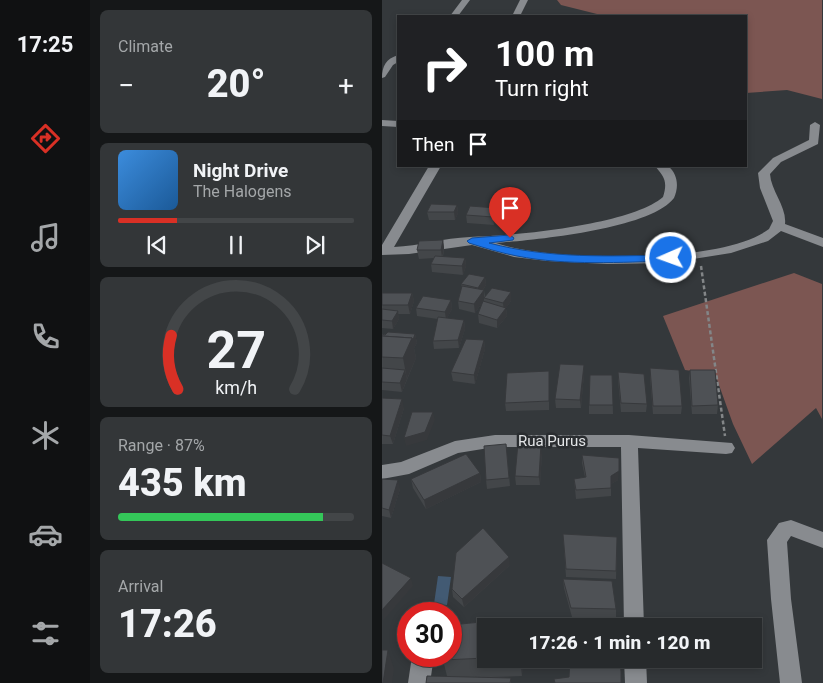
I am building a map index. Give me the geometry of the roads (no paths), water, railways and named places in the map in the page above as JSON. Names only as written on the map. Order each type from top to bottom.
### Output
[{"type":"street","points":[[455,15],[466,0]]},
{"type":"street","points":[[516,15],[524,0]]},
{"type":"street","points":[[382,75],[390,63],[397,59]]},
{"type":"street","points":[[382,123],[397,124]]},
{"type":"street","points":[[472,241],[518,254],[576,259],[700,256],[743,245],[774,232],[778,226],[779,214],[765,190],[764,173],[777,160],[814,142],[815,125]]},
{"type":"street","points":[[384,251],[434,167]]},
{"type":"street","points":[[384,251],[563,232],[593,227],[648,210],[668,198],[671,189],[668,172],[661,167]]},
{"type":"street","points":[[778,226],[822,243]]},
{"type":"street","points":[[629,441],[634,618]]},
{"type":"street","name":"Rua Purus","points":[[382,472],[403,469],[455,447],[487,442],[629,441],[726,448]]},
{"type":"street","points":[[791,683],[781,598],[777,540],[786,529],[792,528],[822,540]]},
{"type":"street","points":[[419,683],[421,667]]},
{"type":"street","points":[[635,668],[636,683]]},
{"type":"water","points":[[438,576],[451,577],[447,602],[434,602]]}]
